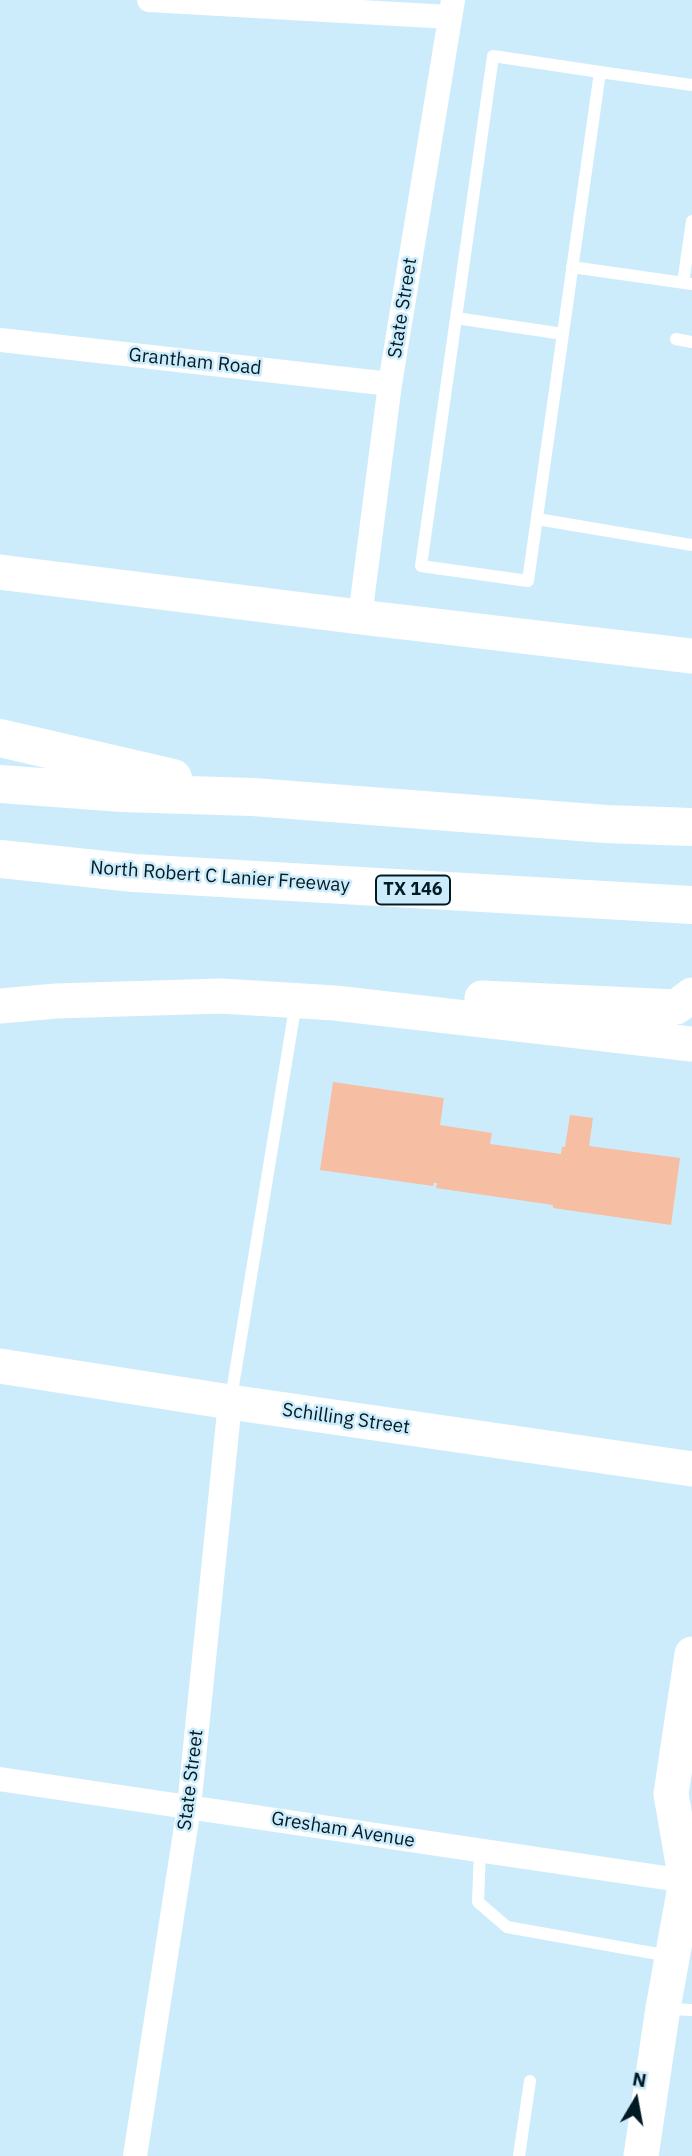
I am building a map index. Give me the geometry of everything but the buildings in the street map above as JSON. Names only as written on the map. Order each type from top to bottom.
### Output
[{"type":"highway","points":[[0,738],[124,780]]},
{"type":"highway","points":[[0,784],[124,780],[253,797],[606,824],[692,827]]},
{"type":"highway","name":"North Robert C Lanier Freeway","points":[[0,859],[134,873],[692,905]]},
{"type":"main road","points":[[0,572],[676,655],[692,677]]},
{"type":"main road","points":[[335,1003],[425,995],[676,1007],[692,995]]},
{"type":"main road","points":[[0,1006],[56,1000],[221,996],[335,1003],[692,1044]]},
{"type":"main road","name":"Schilling Street","points":[[0,1366],[692,1469]]},
{"type":"main road","points":[[641,2156],[677,2009],[672,1956],[689,1874],[671,1794],[692,1654]]},
{"type":"street","points":[[149,0],[452,8]]},
{"type":"street","name":"State Street","points":[[360,617],[390,384],[452,8]]},
{"type":"street","name":"Grantham Road","points":[[0,340],[390,384]]},
{"type":"street","name":"State Street","points":[[135,2156],[189,1807],[230,1402]]},
{"type":"street","name":"Gresham Avenue","points":[[0,1779],[480,1850],[689,1874]]},
{"type":"lane","points":[[600,72],[528,581],[421,566],[493,57],[600,72],[692,85]]},
{"type":"lane","points":[[572,267],[688,284],[692,221]]},
{"type":"lane","points":[[456,318],[563,334]]},
{"type":"lane","points":[[676,339],[692,342]]},
{"type":"lane","points":[[537,519],[692,545]]},
{"type":"lane","points":[[230,1402],[297,1001]]},
{"type":"lane","points":[[480,1850],[478,1902],[507,1927],[672,1956]]},
{"type":"lane","points":[[519,2156],[530,2081]]}]
